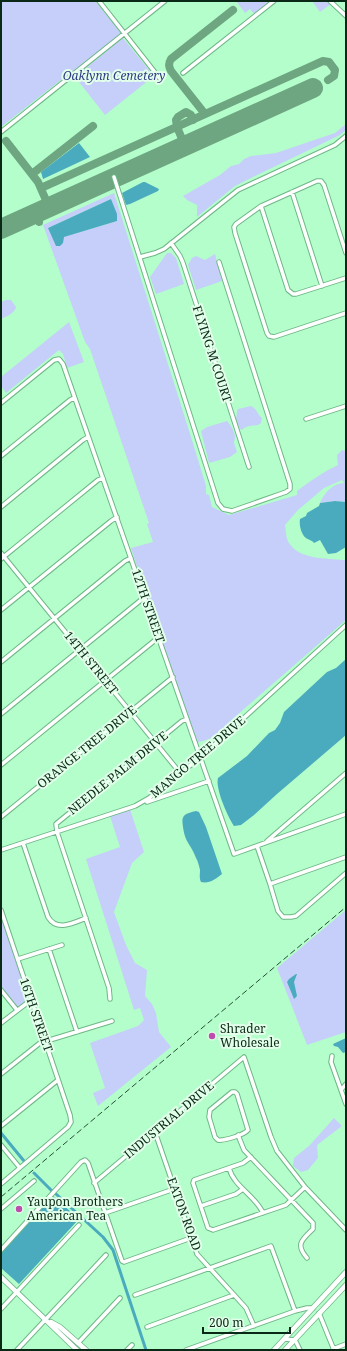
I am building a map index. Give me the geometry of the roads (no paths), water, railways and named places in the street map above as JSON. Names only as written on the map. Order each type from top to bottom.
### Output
[{"type":"main road","points":[[274,1350],[346,1272]]},
{"type":"main road","points":[[1,1277],[74,1349]]},
{"type":"main road","points":[[285,1350],[346,1285]]},
{"type":"main road","points":[[319,1313],[322,1298]]},
{"type":"main road","points":[[46,1320],[60,1327],[86,1350]]},
{"type":"street","points":[[99,1],[161,80]]},
{"type":"street","points":[[1,132],[165,1]]},
{"type":"street","points":[[183,73],[274,1]]},
{"type":"street","points":[[330,1],[346,16]]},
{"type":"street","points":[[140,257],[159,252],[238,190],[335,145],[346,136]]},
{"type":"street","points":[[114,177],[218,503],[223,508],[232,511],[286,492],[290,489],[290,484],[219,262]]},
{"type":"street","points":[[346,252],[324,184],[321,181],[317,181],[261,206],[236,224],[234,230],[269,336],[274,337],[346,313]]},
{"type":"street","points":[[292,192],[322,286]]},
{"type":"street","points":[[261,206],[288,290],[293,294],[296,294],[346,278]]},
{"type":"street","name":"FLYING M COURT","points":[[171,243],[183,263],[249,467]]},
{"type":"street","name":"12TH STREET","points":[[1,403],[54,360],[59,359],[63,364],[234,854],[256,846]]},
{"type":"street","points":[[1,456],[74,398]]},
{"type":"street","points":[[306,419],[346,406]]},
{"type":"street","points":[[1,507],[83,440],[88,438]]},
{"type":"street","points":[[2,558],[98,480],[103,478]]},
{"type":"street","points":[[1,610],[111,521],[117,518]]},
{"type":"street","name":"14TH STREET","points":[[1,553],[2,558],[29,587],[181,774]]},
{"type":"street","points":[[1,662],[125,561],[131,558]]},
{"type":"street","points":[[1,714],[145,598]]},
{"type":"street","name":"MANGO TREE DRIVE","points":[[1,850],[142,803],[201,757],[346,625]]},
{"type":"street","points":[[1,765],[159,637]]},
{"type":"street","name":"ORANGE TREE DRIVE","points":[[1,817],[172,677]]},
{"type":"street","name":"NEEDLE PALM DRIVE","points":[[57,832],[56,826],[58,822],[187,719]]},
{"type":"street","points":[[264,843],[346,773]]},
{"type":"street","points":[[142,803],[209,781]]},
{"type":"street","points":[[346,814],[256,846],[278,911],[283,917],[296,916],[346,873]]},
{"type":"street","points":[[57,832],[109,988],[110,999]]},
{"type":"street","points":[[23,843],[51,922],[62,926],[86,918]]},
{"type":"street","points":[[270,884],[346,857]]},
{"type":"street","name":"16TH STREET","points":[[1,910],[71,1122],[68,1127],[20,1168]]},
{"type":"street","points":[[18,959],[62,945]]},
{"type":"street","points":[[50,949],[77,1032]]},
{"type":"street","points":[[1,990],[17,1010]]},
{"type":"street","points":[[1,1023],[31,1000]]},
{"type":"street","points":[[1,1074],[40,1043],[112,1021]]},
{"type":"street","points":[[332,1056],[331,1062],[346,1104]]},
{"type":"street","name":"INDUSTRIAL DRIVE","points":[[94,1183],[244,1058],[277,1151],[305,1187]]},
{"type":"street","points":[[1,1126],[58,1080]]},
{"type":"street","points":[[341,1090],[346,1084]]},
{"type":"street","points":[[232,1092],[237,1094],[248,1128],[247,1132],[238,1135],[218,1140],[215,1137],[209,1117],[210,1110],[232,1092]]},
{"type":"street","name":"EATON ROAD","points":[[155,1132],[197,1254],[246,1308],[254,1326]]},
{"type":"street","points":[[238,1135],[242,1147],[313,1223],[313,1229],[300,1245],[307,1258]]},
{"type":"street","points":[[1,1145],[20,1168],[1,1184]]},
{"type":"street","points":[[251,1157],[246,1162],[194,1180],[193,1183],[208,1228],[213,1230],[286,1205],[305,1187],[346,1230]]},
{"type":"street","points":[[1,1250],[85,1160],[88,1163],[124,1262],[191,1238]]},
{"type":"street","points":[[229,1168],[233,1178],[258,1205],[263,1213]]},
{"type":"street","points":[[1,1209],[34,1181]]},
{"type":"street","points":[[105,1213],[174,1189]]},
{"type":"street","points":[[201,1206],[236,1194],[243,1189]]},
{"type":"street","points":[[1,1309],[79,1225]]},
{"type":"street","points":[[135,1295],[271,1246],[295,1311]]},
{"type":"street","points":[[17,1350],[106,1255]]},
{"type":"street","points":[[147,1327],[234,1295]]},
{"type":"street","points":[[78,1343],[120,1298]]},
{"type":"street","points":[[186,1350],[295,1311],[313,1308]]},
{"type":"street","points":[[319,1313],[334,1350],[346,1344]]},
{"type":"street","points":[[284,1339],[295,1340],[300,1350]]},
{"type":"street","points":[[128,1350],[132,1345]]},
{"type":"waterway","points":[[1,1133],[24,1161]]},
{"type":"waterway","points":[[34,1173],[52,1191]]},
{"type":"waterway","points":[[56,1194],[103,1237],[113,1250],[146,1350]]},
{"type":"railway","points":[[1,1197],[346,907]]},
{"type":"place","name":"Shrader Wholesale","points":[[212,1036]]},
{"type":"place","name":"Yaupon Brothers American Tea","points":[[19,1209]]},
{"type":"park label","name":"Oaklynn Cemetery","points":[[114,76]]}]
